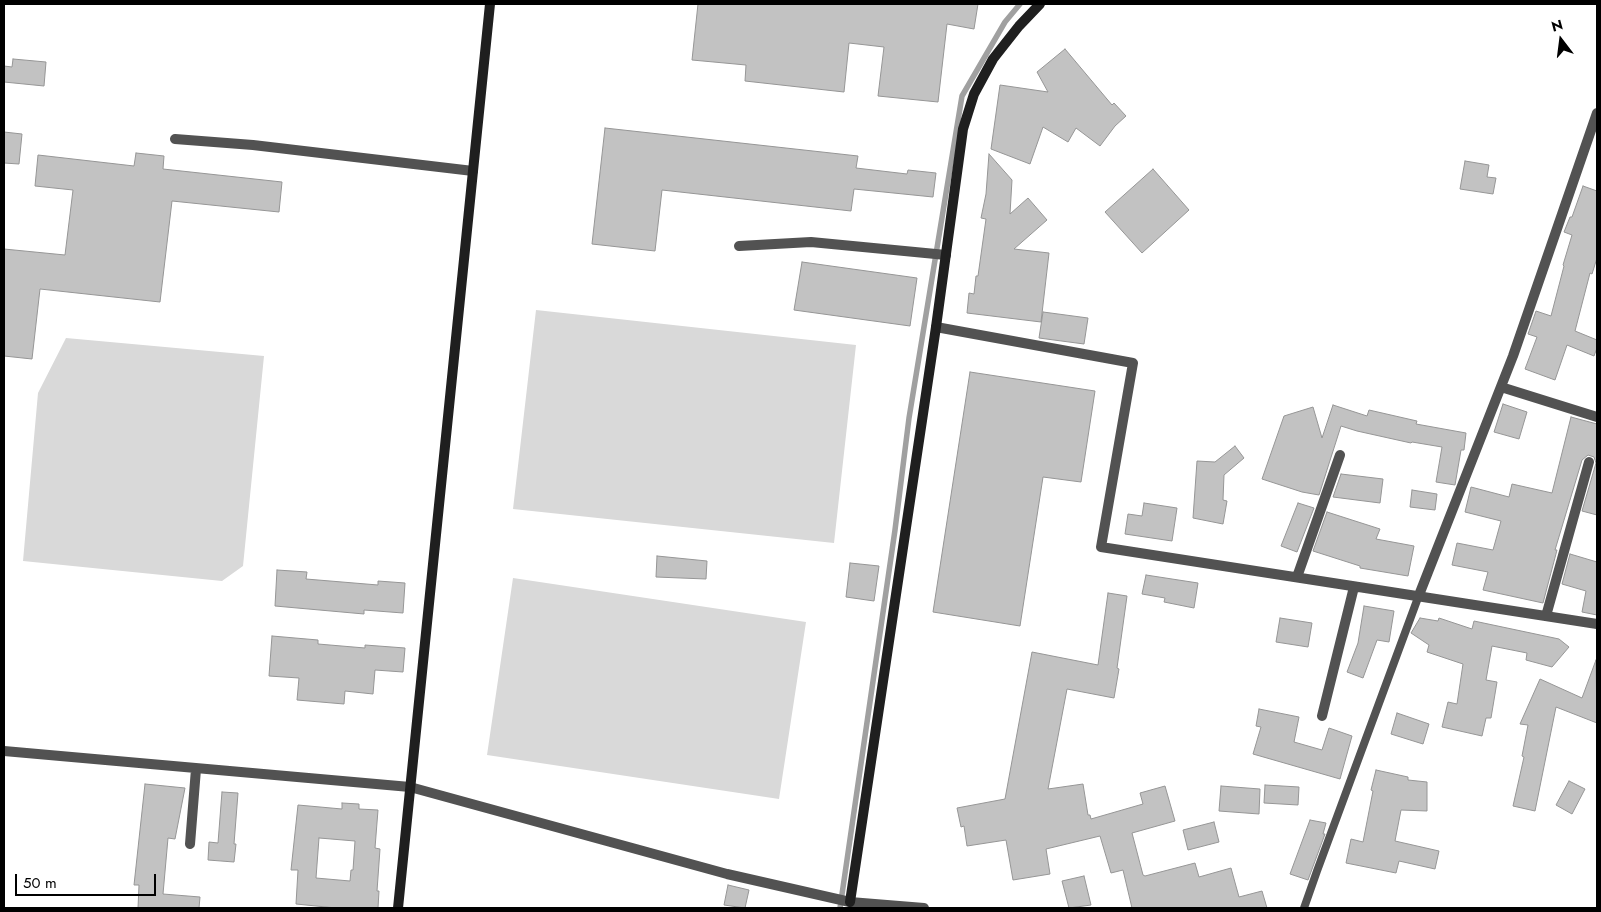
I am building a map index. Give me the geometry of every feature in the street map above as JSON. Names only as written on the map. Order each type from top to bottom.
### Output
[{"type":"street","points":[[398,908],[490,4]]},
{"type":"street","points":[[850,902],[936,328],[963,129],[974,94],[993,58],[1040,4]]},
{"type":"street","points":[[1419,595],[1513,356],[1597,113]]},
{"type":"street","points":[[175,139],[253,145],[473,171]]},
{"type":"street","points":[[739,246],[812,242],[945,255]]},
{"type":"street","points":[[936,328],[1133,363],[1101,547],[1597,624]]},
{"type":"street","points":[[1501,387],[1597,417]]},
{"type":"street","points":[[1297,577],[1340,455]]},
{"type":"street","points":[[1546,616],[1589,462]]},
{"type":"street","points":[[1322,716],[1354,587]]},
{"type":"street","points":[[4,751],[410,787],[727,874],[850,902],[924,908]]},
{"type":"street","points":[[190,844],[196,769]]},
{"type":"lane","points":[[1304,908],[1419,595]]},
{"type":"shaded area","points":[[536,310],[856,345],[834,543],[513,509]]},
{"type":"shaded area","points":[[66,338],[264,356],[243,566],[222,581],[23,561],[38,393]]},
{"type":"shaded area","points":[[513,578],[806,622],[779,799],[487,755]]},
{"type":"building","points":[[698,4],[978,4],[974,29],[947,24],[938,102],[878,96],[884,47],[849,43],[844,92],[745,81],[746,65],[692,60]]},
{"type":"building","points":[[1065,49],[1112,105],[1114,103],[1126,116],[1115,126],[1100,146],[1076,128],[1068,142],[1043,127],[1030,164],[991,149],[1000,85],[1048,92],[1037,72]]},
{"type":"building","points":[[13,59],[46,62],[44,86],[4,82],[4,66],[12,67]]},
{"type":"building","points":[[605,128],[858,156],[856,168],[907,174],[908,170],[936,173],[933,197],[854,189],[851,211],[662,190],[655,251],[592,244]]},
{"type":"building","points":[[4,132],[22,134],[19,164],[4,163]]},
{"type":"building","points":[[136,153],[164,156],[163,169],[282,182],[279,212],[172,201],[160,302],[40,289],[32,359],[4,356],[4,249],[65,255],[73,190],[35,186],[38,155],[134,166]]},
{"type":"building","points":[[989,154],[1012,180],[1010,214],[1028,198],[1047,220],[1014,249],[1049,253],[1041,322],[967,313],[969,293],[974,294],[976,276],[978,276],[986,219],[981,218],[986,194]]},
{"type":"building","points":[[1465,161],[1489,165],[1487,177],[1496,178],[1493,194],[1460,189]]},
{"type":"building","points":[[1153,169],[1189,210],[1142,253],[1105,212]]},
{"type":"building","points":[[1583,186],[1597,191],[1597,258],[1592,274],[1590,273],[1575,331],[1597,340],[1597,348],[1594,356],[1567,345],[1555,380],[1525,369],[1537,337],[1528,334],[1536,311],[1551,316],[1572,235],[1564,232],[1570,217],[1572,217]]},
{"type":"building","points":[[802,262],[917,278],[910,326],[794,310]]},
{"type":"building","points":[[1043,312],[1088,318],[1084,344],[1039,338]]},
{"type":"building","points":[[970,372],[1095,391],[1081,482],[1043,477],[1020,626],[933,612]]},
{"type":"building","points":[[1503,404],[1527,412],[1519,439],[1494,432]]},
{"type":"building","points":[[1333,405],[1367,416],[1369,410],[1417,421],[1416,424],[1466,433],[1464,450],[1461,450],[1455,485],[1436,482],[1442,447],[1411,443],[1341,426],[1319,495],[1302,492],[1262,479],[1284,416],[1313,407],[1322,438]]},
{"type":"building","points":[[1571,417],[1597,424],[1597,515],[1582,511],[1596,463],[1594,457],[1588,455],[1582,460],[1555,550],[1557,550],[1543,603],[1483,590],[1488,572],[1452,565],[1457,543],[1493,550],[1501,521],[1465,512],[1471,487],[1509,497],[1512,484],[1552,493]]},
{"type":"building","points":[[1235,446],[1244,458],[1224,475],[1223,500],[1227,501],[1223,524],[1193,518],[1197,461],[1215,462]]},
{"type":"building","points":[[1341,474],[1383,479],[1380,503],[1333,497]]},
{"type":"building","points":[[1412,490],[1437,494],[1435,510],[1410,507]]},
{"type":"building","points":[[1144,503],[1177,508],[1172,541],[1125,534],[1128,514],[1142,516]]},
{"type":"building","points":[[1298,503],[1314,508],[1297,552],[1281,546]]},
{"type":"building","points":[[1327,512],[1380,529],[1376,539],[1414,546],[1408,576],[1360,568],[1360,566],[1313,551]]},
{"type":"building","points":[[1570,554],[1597,562],[1597,615],[1582,612],[1586,591],[1562,584]]},
{"type":"building","points":[[657,556],[707,561],[706,579],[656,577]]},
{"type":"building","points":[[850,563],[879,566],[874,601],[846,597]]},
{"type":"building","points":[[277,570],[307,572],[306,579],[378,585],[378,581],[405,583],[403,613],[364,610],[364,614],[275,606]]},
{"type":"building","points":[[1146,575],[1198,583],[1194,608],[1164,602],[1165,598],[1142,594]]},
{"type":"building","points":[[1108,593],[1127,596],[1114,698],[1067,689],[1048,789],[1083,784],[1088,815],[1090,815],[1091,819],[1143,804],[1140,793],[1165,786],[1175,821],[1132,833],[1143,875],[1195,863],[1199,877],[1231,868],[1239,897],[1262,891],[1267,908],[1132,908],[1123,870],[1111,873],[1100,836],[1046,849],[1050,874],[1013,880],[1006,840],[967,846],[964,826],[961,827],[957,808],[1005,799],[1032,652],[1098,665]]},
{"type":"building","points":[[1364,606],[1394,611],[1389,642],[1377,640],[1363,678],[1347,672],[1358,643]]},
{"type":"building","points":[[1280,618],[1312,623],[1308,647],[1276,642]]},
{"type":"building","points":[[1420,618],[1438,621],[1439,618],[1472,629],[1474,621],[1559,639],[1569,647],[1552,667],[1526,660],[1527,653],[1492,646],[1486,680],[1497,682],[1491,718],[1486,718],[1482,736],[1442,727],[1448,702],[1457,704],[1463,664],[1427,652],[1429,645],[1411,633]]},
{"type":"building","points":[[272,636],[318,640],[318,644],[365,648],[365,645],[405,648],[403,672],[375,670],[373,694],[345,691],[344,704],[297,700],[299,678],[269,676]]},
{"type":"building","points":[[1596,660],[1597,723],[1556,707],[1535,811],[1513,806],[1524,757],[1522,756],[1528,725],[1520,724],[1540,679],[1582,698]]},
{"type":"building","points":[[1259,709],[1299,717],[1294,742],[1322,750],[1329,728],[1352,736],[1340,779],[1253,754],[1261,727],[1256,726]]},
{"type":"building","points":[[1397,713],[1429,724],[1423,744],[1391,734]]},
{"type":"building","points":[[1376,770],[1408,777],[1408,780],[1427,782],[1427,811],[1401,810],[1395,841],[1439,851],[1435,869],[1399,861],[1396,873],[1346,863],[1351,839],[1363,842]]},
{"type":"building","points":[[1569,781],[1585,789],[1572,814],[1556,805]]},
{"type":"building","points":[[145,784],[185,788],[175,839],[168,838],[163,894],[200,897],[199,908],[138,908],[139,885],[134,885]]},
{"type":"building","points":[[1265,785],[1299,787],[1298,805],[1264,803]]},
{"type":"building","points":[[1221,786],[1260,789],[1259,814],[1219,811]]},
{"type":"building","points":[[222,792],[238,793],[234,862],[208,860],[209,842],[218,843]]},
{"type":"building","points":[[342,803],[359,804],[359,809],[378,810],[375,848],[380,849],[377,891],[379,891],[378,908],[336,908],[296,904],[298,870],[291,870],[298,805],[342,809]],"holes":[[[319,838],[355,841],[353,870],[351,870],[350,881],[316,878]]]},
{"type":"building","points":[[1310,820],[1326,823],[1323,834],[1325,834],[1308,880],[1290,874]]},
{"type":"building","points":[[1214,822],[1219,842],[1188,850],[1183,830]]},
{"type":"building","points":[[1084,876],[1091,905],[1069,908],[1062,881]]},
{"type":"building","points":[[728,885],[749,890],[745,908],[724,905]]},
{"type":"waterway","points":[[840,908],[895,530],[909,418],[962,96],[1005,22],[1020,4]]}]
